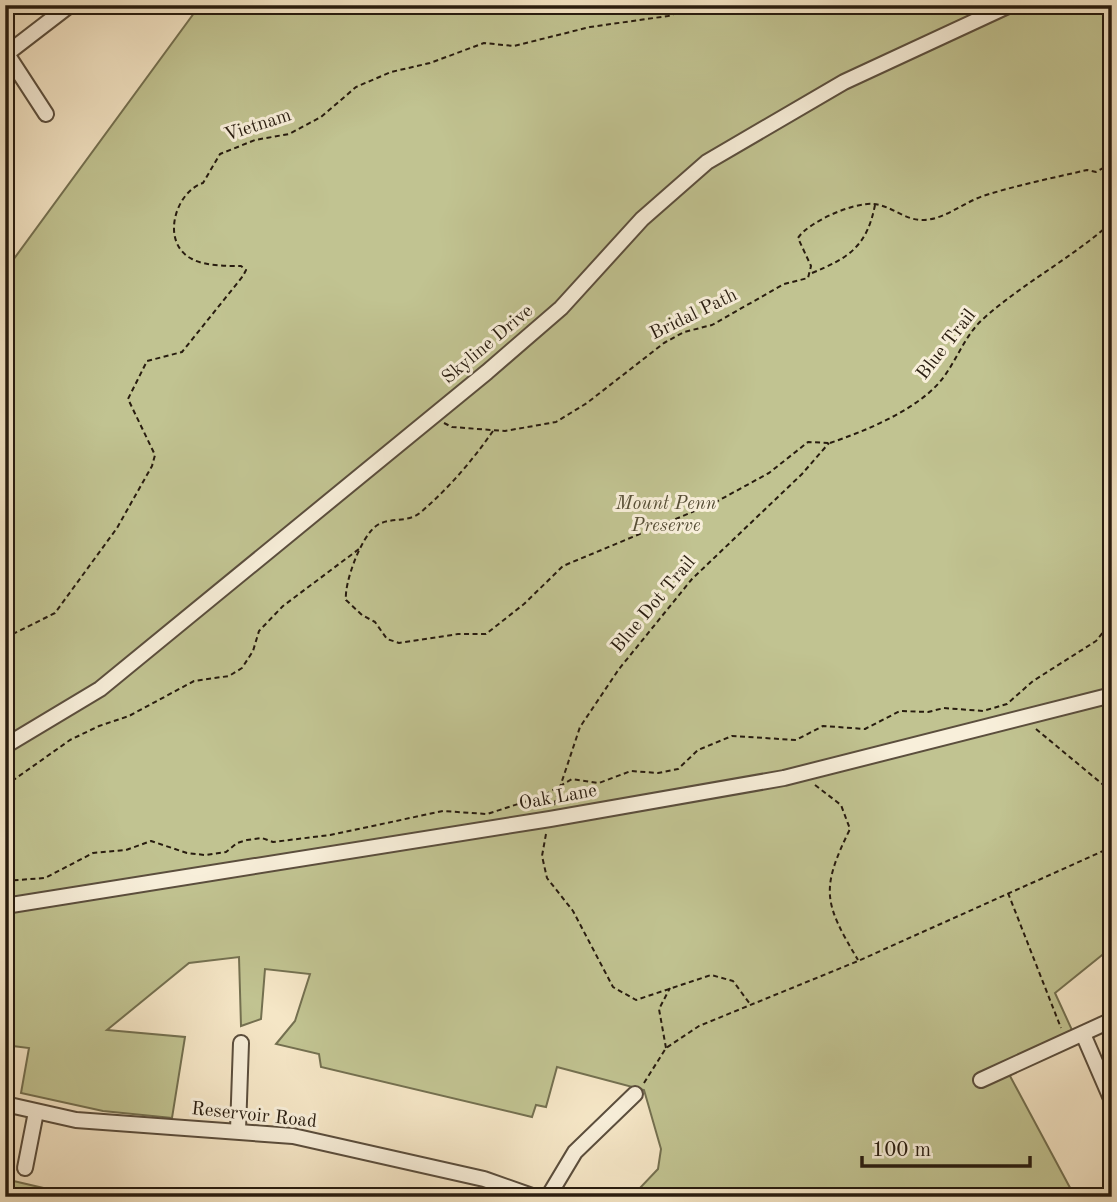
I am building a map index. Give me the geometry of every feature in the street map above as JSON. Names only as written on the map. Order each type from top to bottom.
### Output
[{"type":"street","points":[[46,114],[6,55],[69,5]]},
{"type":"street","name":"Skyline Drive","points":[[5,746],[100,689],[505,357],[561,308],[650,211],[707,162],[844,82],[1010,5]]},
{"type":"street","name":"Oak Lane","points":[[5,906],[550,819],[807,772],[1112,695]]},
{"type":"street","points":[[981,1080],[1112,1020]]},
{"type":"street","points":[[1083,1034],[1112,1101]]},
{"type":"street","points":[[238,1130],[241,1043]]},
{"type":"street","points":[[548,1197],[575,1152],[635,1094]]},
{"type":"street","name":"Reservoir Road","points":[[5,1104],[36,1112],[113,1124],[238,1130],[293,1136],[492,1181],[535,1197]]},
{"type":"street","points":[[25,1168],[36,1112]]},
{"type":"path","name":"Vietnam","points":[[5,638],[55,613],[117,528],[152,466],[155,455],[128,399],[147,361],[182,352],[246,270],[241,266],[191,258],[183,251],[173,229],[173,218],[192,186],[203,183],[220,154],[255,140],[289,134],[321,117],[356,87],[484,43],[514,46],[590,27],[668,16],[702,5]]},
{"type":"path","points":[[811,273],[798,238],[803,229],[815,221],[865,204],[875,204],[904,217],[922,220],[934,218],[984,196],[1087,170],[1096,172],[1112,163]]},
{"type":"path","name":"Bridal Path","points":[[440,420],[452,427],[493,431],[556,422],[587,403],[663,343],[684,332],[712,326],[784,284],[802,282],[811,273],[846,259],[871,225],[875,204]]},
{"type":"path","name":"Blue Trail","points":[[829,443],[848,437],[920,399],[938,384],[955,360],[964,340],[982,319],[1112,222]]},
{"type":"path","points":[[493,431],[450,488],[419,514],[404,521],[390,521],[376,526],[360,548],[348,579],[346,600],[362,615],[375,622],[387,639],[399,643],[414,643],[458,634],[486,634],[524,604],[563,566],[714,503],[778,467],[808,442],[829,443]]},
{"type":"path","name":"Blue Dot Trail","points":[[750,1004],[733,981],[711,975],[636,1000],[613,987],[573,911],[547,878],[542,856],[559,787],[580,727],[619,668],[692,579],[802,474],[829,443]]},
{"type":"path","points":[[5,786],[70,740],[129,716],[194,681],[229,676],[242,668],[253,652],[259,631],[283,606],[360,548]]},
{"type":"path","points":[[5,881],[45,878],[93,853],[126,850],[151,841],[187,853],[226,852],[237,843],[261,838],[273,842],[330,835],[443,811],[487,814],[515,807],[572,779],[599,783],[631,771],[659,773],[678,769],[698,750],[732,736],[796,740],[823,726],[865,729],[900,710],[928,712],[944,708],[983,711],[1007,704],[1033,681],[1096,641],[1112,621]]},
{"type":"path","points":[[1022,717],[1107,788],[1112,798]]},
{"type":"path","points":[[807,772],[812,782],[841,805],[850,829],[834,860],[828,892],[833,917],[858,961]]},
{"type":"path","points":[[635,1094],[650,1077],[666,1048],[699,1026],[858,961],[1112,847]]},
{"type":"path","points":[[1008,892],[1066,1042]]},
{"type":"path","points":[[666,1048],[659,1009],[671,988]]},
{"type":"green space","name":"Mount Penn Preserve","points":[[200,5],[1112,5],[1112,947],[1055,993],[1072,1030],[1003,1063],[1075,1197],[643,1197],[638,1190],[658,1169],[661,1149],[644,1090],[557,1067],[546,1107],[536,1105],[532,1117],[321,1067],[319,1054],[276,1044],[295,1021],[310,974],[265,969],[261,1019],[241,1026],[239,957],[189,963],[107,1030],[185,1037],[172,1118],[103,1111],[21,1093],[29,1048],[5,1045],[5,271]]},
{"type":"green space","points":[[5,1179],[82,1197],[5,1197]]}]
